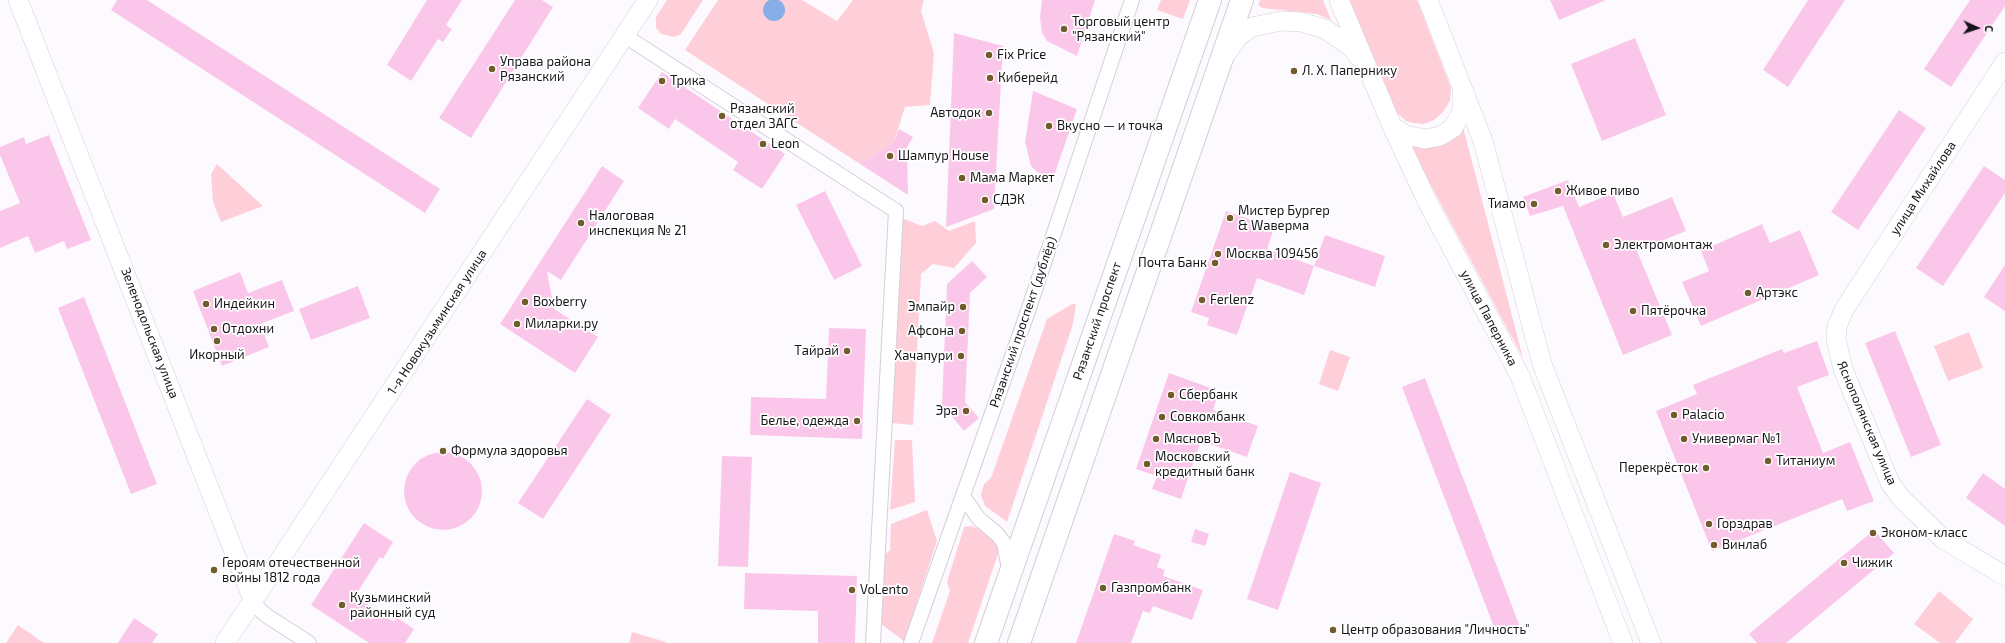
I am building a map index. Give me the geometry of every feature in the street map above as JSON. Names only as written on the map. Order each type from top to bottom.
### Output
[{"type":"main road","name":"Рязанский проспект","points":[[986,643],[1210,0]]},
{"type":"main road","points":[[1019,643],[1242,0]]},
{"type":"street","name":"Зеленодольская улица","points":[[18,0],[253,600],[259,609],[267,616],[309,643]]},
{"type":"street","name":"1-я Новокузьминская улица","points":[[225,643],[648,0]]},
{"type":"street","name":"Рязанский проспект (дублёр)","points":[[911,643],[963,496],[1132,0]]},
{"type":"street","name":"улица Паперника","points":[[1339,0],[1392,126],[1428,203],[1520,376],[1623,643]]},
{"type":"street","points":[[1428,0],[1483,141],[1542,364],[1651,643]]},
{"type":"street","points":[[1220,64],[1239,36],[1252,27],[1281,21],[1301,22],[1325,29],[1351,47],[1368,68]]},
{"type":"street","points":[[625,36],[896,212],[874,643]]},
{"type":"street","name":"улица Михайлова","points":[[1842,314],[2005,62]]},
{"type":"street","points":[[1392,126],[1405,135],[1425,139],[1440,136],[1453,128],[1462,110],[1462,90]]},
{"type":"street","name":"Яснополянская улица","points":[[1842,314],[1837,326],[1836,339],[1838,353],[1890,483],[1902,498],[1943,538],[2005,576]]},
{"type":"street","points":[[963,496],[979,519],[997,534],[1004,543],[1008,555],[1009,575]]},
{"type":"shaded area","points":[[667,0],[703,0],[681,34],[674,37],[661,34],[656,28],[656,17]]},
{"type":"shaded area","points":[[718,0],[802,0],[837,21],[853,0],[924,0],[921,11],[934,53],[930,105],[905,107],[894,142],[860,164],[685,50]]},
{"type":"shaded area","points":[[1161,0],[1190,0],[1183,19],[1157,10]]},
{"type":"shaded area","points":[[1260,0],[1323,0],[1331,20],[1317,14],[1262,8],[1258,5]]},
{"type":"shaded area","points":[[1349,0],[1417,0],[1451,88],[1450,101],[1443,112],[1434,120],[1424,124],[1413,123],[1406,121],[1396,112]]},
{"type":"shaded area","points":[[1463,127],[1523,358],[1410,146]]},
{"type":"shaded area","points":[[217,164],[263,206],[221,222],[213,202],[211,174]]},
{"type":"shaded area","points":[[899,217],[922,226],[935,221],[949,231],[975,221],[976,243],[954,268],[933,264],[921,274],[913,425],[891,423]]},
{"type":"shaded area","points":[[1072,304],[1076,304],[1073,324],[1007,522],[985,506],[981,495],[984,484],[991,478],[1047,319]]},
{"type":"shaded area","points":[[1969,332],[1983,368],[1948,381],[1934,346]]},
{"type":"shaded area","points":[[1330,350],[1350,357],[1338,391],[1319,384]]},
{"type":"shaded area","points":[[895,440],[912,440],[915,502],[890,510]]},
{"type":"shaded area","points":[[927,510],[937,541],[904,641],[881,624],[881,558],[890,550],[891,524]]},
{"type":"shaded area","points":[[971,526],[979,529],[997,544],[999,551],[968,643],[932,643],[950,591],[947,582],[964,527]]},
{"type":"shaded area","points":[[1939,591],[1973,619],[1955,643],[1940,643],[1914,624]]},
{"type":"shaded area","points":[[18,625],[44,643],[6,643]]},
{"type":"shaded area","points":[[632,632],[666,642],[629,643]]},
{"type":"water","points":[[774,-1],[782,2],[785,10],[782,18],[774,21],[766,18],[763,10],[766,2]]},
{"type":"building","points":[[117,0],[147,0],[440,189],[425,213],[111,10]]},
{"type":"building","points":[[427,0],[462,0],[446,25],[452,29],[443,42],[438,39],[411,81],[387,65]]},
{"type":"building","name":"Управа района Рязанский","points":[[515,0],[542,0],[553,7],[471,138],[439,118]]},
{"type":"building","name":"Торговый центр \"Рязанский\"","points":[[1042,0],[1095,0],[1077,56],[1047,41],[1042,33],[1040,18]]},
{"type":"building","points":[[1550,0],[1606,0],[1559,20]]},
{"type":"building","points":[[1808,0],[1845,0],[1788,87],[1763,70]]},
{"type":"building","points":[[1970,0],[2005,0],[2005,6],[1951,87],[1924,69]]},
{"type":"building","points":[[954,33],[1003,46],[994,209],[946,227]]},
{"type":"building","points":[[1635,38],[1666,115],[1602,141],[1571,64]]},
{"type":"building","points":[[662,72],[785,154],[762,189],[733,170],[738,162],[675,119],[669,129],[638,108]]},
{"type":"building","name":"Вкусно — и точка","points":[[1033,91],[1077,109],[1051,185],[1031,166],[1025,142]]},
{"type":"building","points":[[1899,110],[1926,128],[1858,230],[1831,212]]},
{"type":"building","name":"Шампур House","points":[[899,129],[913,137],[907,147],[908,195],[860,164],[894,142]]},
{"type":"building","points":[[49,135],[91,240],[67,249],[64,241],[35,253],[28,236],[0,248],[0,211],[20,203],[0,155],[0,147],[24,137],[26,144]]},
{"type":"building","points":[[602,166],[624,181],[561,280],[547,271],[554,309],[598,337],[575,373],[500,324]]},
{"type":"building","points":[[1984,166],[2005,180],[2005,193],[1943,286],[1916,268]]},
{"type":"building","points":[[1568,180],[1579,207],[1613,193],[1623,217],[1672,197],[1686,231],[1637,251],[1672,335],[1623,355],[1563,206],[1530,216],[1523,197]]},
{"type":"building","points":[[825,191],[862,266],[834,280],[796,205]]},
{"type":"building","points":[[1226,211],[1274,228],[1267,249],[1314,266],[1304,295],[1257,278],[1237,335],[1207,325],[1209,318],[1191,312]]},
{"type":"building","points":[[1762,224],[1770,243],[1800,230],[1819,275],[1701,326],[1682,282],[1709,271],[1701,251]]},
{"type":"building","points":[[1325,235],[1385,256],[1375,287],[1314,266]]},
{"type":"building","points":[[972,261],[987,277],[970,293],[965,402],[979,418],[964,431],[942,405],[947,284]]},
{"type":"building","points":[[2005,265],[2005,311],[1984,297]]},
{"type":"building","points":[[240,272],[248,293],[282,280],[294,311],[260,324],[269,347],[222,366],[193,291]]},
{"type":"building","points":[[358,286],[370,318],[311,340],[299,309]]},
{"type":"building","points":[[84,297],[157,484],[131,494],[58,308]]},
{"type":"building","points":[[829,328],[866,329],[862,439],[750,435],[751,397],[826,399]]},
{"type":"building","points":[[1895,331],[1941,445],[1911,457],[1865,343]]},
{"type":"building","points":[[1817,341],[1829,375],[1797,387],[1823,453],[1850,442],[1874,501],[1847,511],[1842,499],[1712,551],[1656,411],[1697,394],[1693,385],[1782,349],[1784,353]]},
{"type":"building","points":[[1169,373],[1219,391],[1213,410],[1258,426],[1247,457],[1201,441],[1181,499],[1152,489],[1157,476],[1136,469]]},
{"type":"building","points":[[1425,378],[1520,627],[1497,635],[1402,387]]},
{"type":"building","points":[[587,399],[611,415],[543,519],[518,503]]},
{"type":"building","points":[[443,452],[458,455],[471,463],[479,476],[482,491],[479,506],[471,519],[458,527],[443,530],[428,527],[415,519],[407,506],[404,491],[407,476],[415,463],[428,455]]},
{"type":"building","points":[[722,456],[752,457],[748,567],[718,566]]},
{"type":"building","points":[[1290,472],[1321,483],[1278,610],[1247,599]]},
{"type":"building","points":[[1983,473],[2005,489],[2005,526],[1966,498]]},
{"type":"building","points":[[364,523],[393,542],[383,559],[380,557],[355,596],[394,622],[396,617],[414,629],[405,643],[369,643],[311,605]]},
{"type":"building","points":[[1195,529],[1209,534],[1205,546],[1191,542]]},
{"type":"building","points":[[1874,530],[1894,553],[1786,643],[1757,643],[1749,634]]},
{"type":"building","points":[[1114,534],[1135,541],[1133,545],[1161,555],[1157,567],[1165,570],[1163,576],[1203,590],[1192,620],[1153,606],[1150,613],[1143,611],[1131,643],[1076,643]]},
{"type":"building","points":[[745,573],[857,576],[855,643],[818,643],[818,611],[744,609]]},
{"type":"building","points":[[134,618],[158,634],[152,643],[118,643]]},
{"type":"place","name":"Торговый центр \"Рязанский\"","points":[[1064,29]]},
{"type":"place","name":"Fix Price","points":[[989,55]]},
{"type":"place","name":"Управа района Рязанский","points":[[492,69]]},
{"type":"place","name":"Л. Х. Папернику","points":[[1294,71]]},
{"type":"place","name":"Киберейд","points":[[990,78]]},
{"type":"place","name":"Трика","points":[[662,81]]},
{"type":"place","name":"Автодок","points":[[989,113]]},
{"type":"place","name":"Рязанский отдел ЗАГС","points":[[722,116]]},
{"type":"place","name":"Вкусно — и точка","points":[[1049,126]]},
{"type":"place","name":"Leon","points":[[763,144]]},
{"type":"place","name":"Шампур House","points":[[890,156]]},
{"type":"place","name":"Мама Маркет","points":[[962,178]]},
{"type":"place","name":"Живое пиво","points":[[1558,191]]},
{"type":"place","name":"СДЭК","points":[[985,200]]},
{"type":"place","name":"Тиамо","points":[[1534,204]]},
{"type":"place","name":"Мистер Бургер & Wаверма","points":[[1230,218]]},
{"type":"place","name":"Налоговая инспекция № 21","points":[[581,223]]},
{"type":"place","name":"Электромонтаж","points":[[1606,245]]},
{"type":"place","name":"Москва 109456","points":[[1218,254]]},
{"type":"place","name":"Почта Банк","points":[[1215,263]]},
{"type":"place","name":"Артэкс","points":[[1748,293]]},
{"type":"place","name":"Ferlenz","points":[[1202,300]]},
{"type":"place","name":"Boxberry","points":[[525,302]]},
{"type":"place","name":"Индейкин","points":[[206,304]]},
{"type":"place","name":"Эмпайр","points":[[963,307]]},
{"type":"place","name":"Пятёрочка","points":[[1633,311]]},
{"type":"place","name":"Миларки.ру","points":[[517,324]]},
{"type":"place","name":"Отдохни","points":[[214,329]]},
{"type":"place","name":"Афсона","points":[[962,331]]},
{"type":"place","name":"Икорный","points":[[217,341]]},
{"type":"place","name":"Тайрай","points":[[847,351]]},
{"type":"place","name":"Хачапури","points":[[961,356]]},
{"type":"place","name":"Сбербанк","points":[[1171,395]]},
{"type":"place","name":"Эра","points":[[966,411]]},
{"type":"place","name":"Palacio","points":[[1674,415]]},
{"type":"place","name":"Совкомбанк","points":[[1162,417]]},
{"type":"place","name":"Белье, одежда","points":[[857,421]]},
{"type":"place","name":"МясновЪ","points":[[1156,439]]},
{"type":"place","name":"Универмаг №1","points":[[1684,439]]},
{"type":"place","name":"Формула здоровья","points":[[443,451]]},
{"type":"place","name":"Титаниум","points":[[1768,461]]},
{"type":"place","name":"Московский кредитный банк","points":[[1147,464]]},
{"type":"place","name":"Перекрёсток","points":[[1706,468]]},
{"type":"place","name":"Горздрав","points":[[1709,524]]},
{"type":"place","name":"Эконом-класс","points":[[1873,533]]},
{"type":"place","name":"Винлаб","points":[[1714,545]]},
{"type":"place","name":"Чижик","points":[[1844,563]]},
{"type":"place","name":"Героям отечественной войны 1812 года","points":[[214,570]]},
{"type":"place","name":"Газпромбанк","points":[[1103,588]]},
{"type":"place","name":"VoLento","points":[[852,590]]},
{"type":"place","name":"Кузьминский районный суд","points":[[342,605]]},
{"type":"place","name":"Центр образования \"Личность\"","points":[[1333,630]]}]
